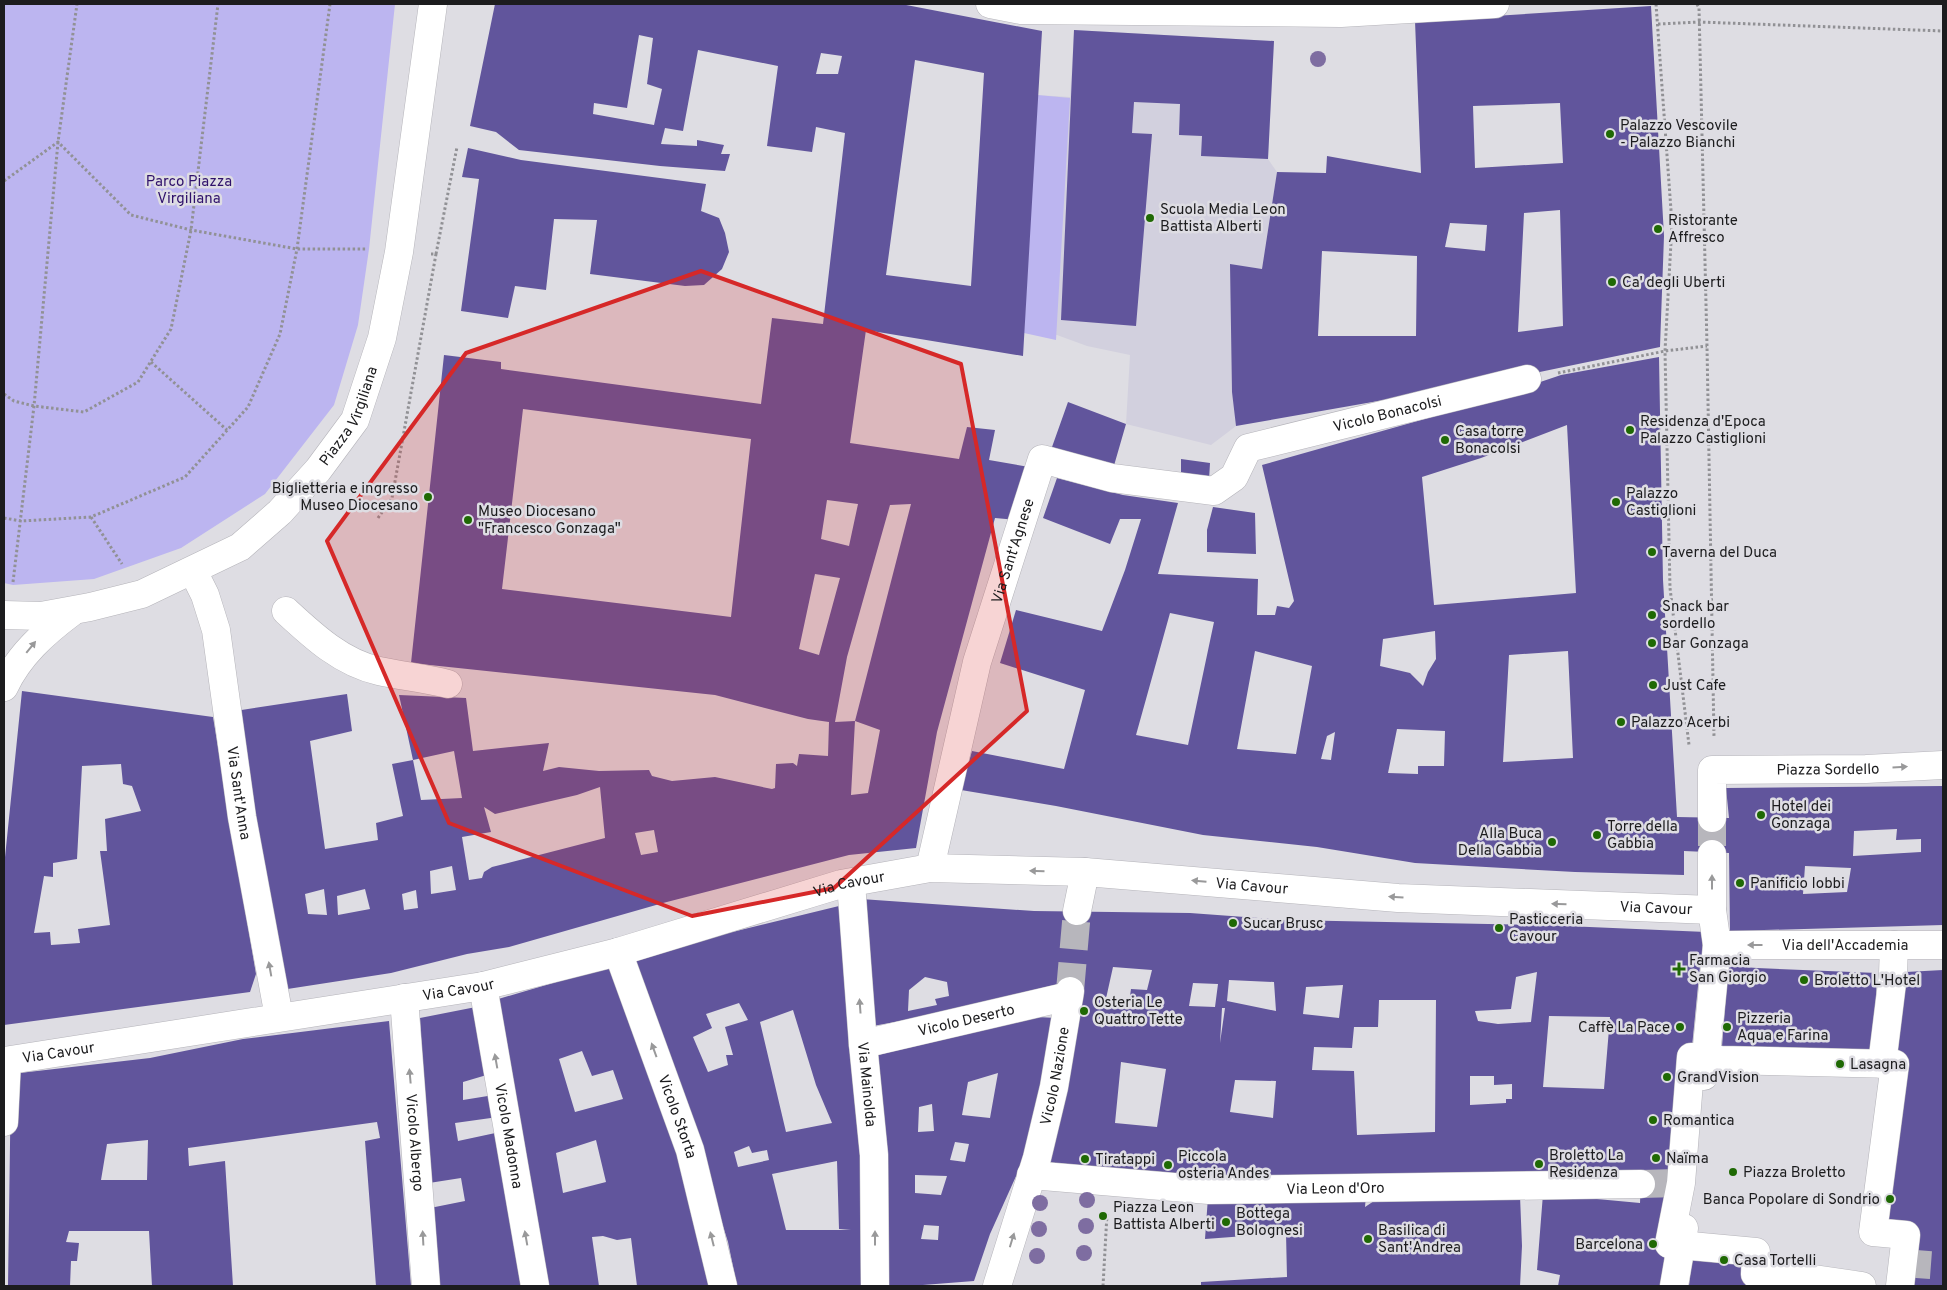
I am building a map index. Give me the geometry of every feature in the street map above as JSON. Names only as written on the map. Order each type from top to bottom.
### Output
[{"type":"street","name":"Piazza Virgiliana","points":[[4,615],[32,616],[73,611],[142,594],[240,547],[280,512],[318,470],[355,420],[382,338],[399,252],[434,4]]},
{"type":"street","points":[[990,4],[1022,7],[1341,12],[1494,4]]},
{"type":"street","name":"Vicolo Bonacolsi","points":[[1248,448],[1527,379]]},
{"type":"street","name":"Via Sant'Agnese","points":[[930,868],[977,662],[1042,459],[1112,478],[1214,491],[1234,477],[1248,448]]},
{"type":"street","name":"Via Sant'Anna","points":[[193,571],[204,595],[216,630],[242,817],[279,1017]]},
{"type":"street","points":[[4,687],[18,663],[37,640],[73,611]]},
{"type":"street","points":[[286,611],[325,645],[344,657],[378,671],[448,684]]},
{"type":"street","name":"Piazza Sordello","points":[[1712,770],[1866,769],[1943,765]]},
{"type":"street","points":[[1712,770],[1712,818]]},
{"type":"street","points":[[1674,1286],[1692,1173],[1717,945],[1712,910],[1712,854]]},
{"type":"street","name":"Via Cavour","points":[[5,1061],[483,986],[618,952],[841,884],[930,868],[1085,872],[1398,898],[1712,910]]},
{"type":"street","points":[[1077,911],[1085,872]]},
{"type":"street","name":"Via Mainolda","points":[[851,883],[863,1044],[874,1155],[875,1286]]},
{"type":"street","name":"Via dell'Accademia","points":[[1717,945],[1943,945]]},
{"type":"street","points":[[1882,1064],[1893,975],[1894,946]]},
{"type":"street","name":"Vicolo Storta","points":[[618,952],[690,1150],[723,1286]]},
{"type":"street","name":"Vicolo Madonna","points":[[483,986],[535,1286]]},
{"type":"street","name":"Vicolo Deserto","points":[[863,1044],[1070,993]]},
{"type":"street","name":"Vicolo Nazione","points":[[1034,1166],[1054,1087],[1070,993]]},
{"type":"street","name":"Vicolo Albergo","points":[[404,998],[426,1286]]},
{"type":"street","points":[[1862,1286],[1771,1273],[1755,1274],[1756,1252],[1669,1244],[1679,1183],[1692,1056],[1895,1064],[1873,1232],[1906,1235],[1900,1286]]},
{"type":"street","points":[[4,1122],[5,1061]]},
{"type":"street","points":[[997,1286],[1034,1166]]},
{"type":"street","name":"Via Leon d'Oro","points":[[1034,1166],[1108,1181],[1209,1190],[1641,1184]]},
{"type":"path","points":[[13,585],[34,406],[58,142],[78,4]]},
{"type":"path","points":[[4,394],[14,400],[34,406],[84,412],[138,382],[171,329],[191,230],[218,4]]},
{"type":"path","points":[[4,518],[20,521],[91,517],[185,477],[248,407],[280,334],[297,249],[330,4]]},
{"type":"path","points":[[1656,4],[1672,224],[1665,351],[1670,588],[1690,749]]},
{"type":"path","points":[[1696,4],[1699,8],[1707,346],[1714,748],[1712,770]]},
{"type":"path","points":[[1658,24],[1699,22],[1943,31]]},
{"type":"path","points":[[4,181],[58,142]]},
{"type":"path","points":[[58,142],[132,215],[191,230],[297,249],[369,249],[436,254]]},
{"type":"path","points":[[378,518],[392,498],[457,147]]},
{"type":"path","points":[[1527,379],[1665,351],[1707,346]]},
{"type":"path","points":[[151,362],[227,430]]},
{"type":"path","points":[[91,517],[142,594]]},
{"type":"path","points":[[1103,1286],[1108,1181]]},
{"type":"highlighted area","points":[[701,271],[961,364],[1027,711],[834,888],[692,916],[449,823],[327,541],[466,353]]},
{"type":"shaded area","name":"Scuola Media Leon Battista Alberti","points":[[1074,30],[1274,41],[1268,159],[1277,172],[1262,269],[1230,265],[1236,426],[1211,445],[1126,424],[1130,355],[1087,346],[1057,335],[1024,333],[1037,95],[1070,97]]},
{"type":"green space","name":"Parco Piazza Virgiliana","points":[[4,4],[395,4],[369,249],[358,325],[334,405],[265,494],[181,548],[94,579],[13,585],[4,583]]},
{"type":"green space","points":[[1037,95],[1070,98],[1056,340],[1024,333]]},
{"type":"building","points":[[495,4],[901,4],[1042,31],[1023,356],[866,330],[850,443],[959,459],[967,427],[995,430],[989,460],[1029,467],[1017,520],[995,518],[937,732],[916,848],[849,855],[663,903],[509,947],[467,954],[391,973],[281,990],[235,711],[347,694],[352,731],[310,741],[325,849],[378,840],[376,823],[403,816],[392,764],[413,760],[399,695],[466,698],[473,751],[549,743],[543,771],[559,767],[599,771],[649,770],[652,776],[672,781],[715,777],[772,789],[775,788],[776,764],[793,763],[797,766],[799,754],[828,756],[829,722],[808,719],[715,695],[411,663],[444,355],[501,362],[501,369],[761,404],[772,318],[823,324],[845,133],[816,127],[812,152],[767,146],[778,66],[698,50],[683,131],[665,128],[661,144],[697,146],[697,140],[724,145],[721,154],[730,154],[725,171],[660,166],[519,150],[496,132],[470,126]],"holes":[[[639,35],[653,38],[647,84],[662,89],[654,125],[593,114],[594,103],[627,108]],[[821,53],[842,56],[838,74],[816,74]],[[915,60],[984,73],[971,286],[886,275]],[[523,409],[751,439],[731,617],[502,589]],[[827,500],[858,504],[849,546],[821,539]],[[911,504],[855,721],[835,722],[847,657],[890,505]],[[815,574],[840,578],[819,655],[799,649]],[[855,721],[880,730],[868,793],[851,795]],[[454,751],[462,798],[421,800],[413,760]],[[600,787],[605,838],[492,867],[484,872],[482,878],[469,880],[462,837],[491,832],[484,807],[495,814],[577,795]],[[654,830],[658,852],[641,855],[635,833]],[[452,866],[456,890],[431,894],[430,871]],[[324,889],[327,915],[308,914],[305,894]],[[365,889],[370,909],[338,915],[337,896]],[[416,890],[418,908],[404,910],[402,894]]]},
{"type":"building","points":[[1651,6],[1664,236],[1660,347],[1515,377],[1236,426],[1232,392],[1230,264],[1262,269],[1277,172],[1326,173],[1327,156],[1421,173],[1415,21]],"holes":[[[1560,103],[1563,163],[1475,168],[1473,106]],[[1560,210],[1563,326],[1518,332],[1524,213]],[[1450,223],[1487,225],[1485,251],[1445,247]],[[1322,251],[1417,256],[1416,336],[1318,336]]]},
{"type":"building","points":[[1074,30],[1274,41],[1268,159],[1201,156],[1202,136],[1179,135],[1180,104],[1134,102],[1132,133],[1152,134],[1136,326],[1061,320]]},
{"type":"building","points":[[468,148],[521,160],[706,184],[701,211],[719,218],[725,233],[729,252],[722,269],[704,285],[685,286],[590,274],[597,220],[554,219],[546,290],[515,286],[508,318],[461,311],[479,179],[462,177]]},
{"type":"building","points":[[1659,357],[1663,580],[1677,817],[1729,818],[1726,788],[1943,786],[1943,925],[1730,931],[1729,853],[1684,851],[1684,875],[1575,872],[1415,863],[1317,847],[1203,835],[1056,806],[961,790],[972,751],[1064,769],[1085,690],[1000,663],[1016,610],[1102,631],[1125,570],[1141,519],[1120,519],[1110,544],[1043,518],[1057,478],[1123,495],[1178,503],[1158,574],[1258,579],[1257,615],[1275,615],[1277,606],[1289,608],[1294,601],[1262,465],[1467,407],[1561,375]],"holes":[[[1567,425],[1576,593],[1434,605],[1422,477],[1481,458]],[[1170,613],[1214,622],[1188,745],[1136,735]],[[1435,631],[1436,659],[1428,672],[1423,686],[1410,673],[1380,666],[1383,639]],[[1255,651],[1312,666],[1296,754],[1237,749]],[[1568,651],[1573,758],[1503,762],[1509,655]],[[1397,729],[1445,731],[1444,766],[1418,766],[1418,774],[1388,773]],[[1335,732],[1331,760],[1321,759],[1327,736]],[[1897,829],[1896,840],[1921,839],[1921,852],[1853,856],[1854,831]],[[1805,866],[1851,868],[1847,892],[1803,894]]]},
{"type":"building","points":[[1068,402],[1126,424],[1113,469],[1052,447]]},
{"type":"building","points":[[1181,459],[1210,463],[1209,480],[1181,477]]},
{"type":"building","points":[[1213,507],[1255,513],[1256,554],[1207,552],[1207,530]]},
{"type":"building","points":[[22,691],[213,717],[256,974],[250,992],[4,1025],[4,867]],"holes":[[[121,764],[123,784],[132,786],[141,811],[105,819],[107,851],[100,851],[110,925],[78,929],[80,943],[51,945],[50,932],[34,933],[44,876],[53,877],[53,863],[77,859],[82,766]]]},
{"type":"building","points":[[861,899],[1034,911],[1190,913],[1285,920],[1543,925],[1706,932],[1700,966],[1691,1057],[1661,1286],[1558,1286],[1560,1275],[1537,1270],[1543,1194],[1640,1203],[1641,1178],[1316,1182],[1046,1167],[1076,989],[873,1026]],"holes":[[[1113,967],[1152,970],[1147,990],[1131,989],[1129,1003],[1105,1003]],[[1537,972],[1531,1022],[1498,1024],[1478,1021],[1475,1011],[1511,1009],[1516,977]],[[925,977],[947,982],[949,996],[935,999],[937,1005],[908,1011],[909,990]],[[1229,980],[1274,982],[1276,1011],[1227,1001]],[[1193,983],[1218,984],[1215,1007],[1189,1006]],[[1343,985],[1339,1018],[1303,1014],[1306,987]],[[1379,1000],[1436,1000],[1435,1132],[1357,1135],[1354,1071],[1312,1070],[1314,1047],[1352,1048],[1354,1027],[1378,1027]],[[1222,1008],[1225,1008],[1220,1043]],[[1549,1016],[1610,1017],[1604,1089],[1543,1087]],[[1121,1062],[1166,1069],[1157,1127],[1115,1123]],[[1470,1076],[1494,1076],[1494,1085],[1512,1084],[1512,1099],[1506,1099],[1506,1103],[1470,1105]],[[1235,1080],[1276,1081],[1273,1118],[1230,1112]]]},
{"type":"building","points":[[839,906],[860,1113],[864,1286],[737,1286],[728,1242],[708,1179],[631,961],[720,935]],"holes":[[[739,1003],[748,1020],[725,1027],[733,1055],[726,1055],[728,1065],[708,1072],[693,1037],[712,1028],[706,1014]],[[793,1010],[816,1085],[832,1123],[786,1132],[760,1022]],[[749,1146],[752,1153],[767,1150],[769,1160],[738,1167],[734,1152]],[[837,1161],[839,1229],[851,1230],[786,1230],[772,1174]]]},
{"type":"building","points":[[617,964],[673,1115],[715,1286],[637,1286],[631,1238],[617,1240],[603,1236],[592,1237],[599,1286],[543,1286],[495,1000]],"holes":[[[582,1051],[592,1076],[613,1070],[623,1099],[575,1112],[559,1059]],[[596,1140],[606,1182],[563,1193],[556,1153]]]},
{"type":"building","points":[[1728,966],[1877,973],[1873,1065],[1721,1060]]},
{"type":"building","points":[[1943,970],[1943,1286],[1900,1286],[1906,1235],[1873,1232],[1906,972]]},
{"type":"building","points":[[481,1006],[490,1074],[463,1082],[463,1100],[494,1095],[498,1117],[455,1123],[458,1141],[500,1132],[526,1286],[435,1286],[430,1208],[465,1201],[461,1178],[429,1183],[420,1018]]},
{"type":"building","points":[[1018,1016],[1056,1018],[1046,1078],[1021,1165],[990,1234],[974,1281],[910,1286],[882,1286],[871,1057]],"holes":[[[998,1073],[990,1118],[962,1115],[968,1082]],[[932,1104],[934,1131],[918,1132],[919,1107]],[[955,1142],[969,1144],[965,1162],[950,1160]],[[915,1175],[947,1176],[941,1195],[915,1193]],[[924,1225],[939,1226],[938,1240],[921,1239]]]},
{"type":"building","points":[[389,1021],[411,1286],[376,1286],[365,1141],[380,1138],[377,1122],[188,1148],[189,1166],[225,1161],[233,1286],[152,1286],[149,1231],[69,1231],[66,1242],[79,1243],[77,1261],[71,1261],[70,1286],[8,1286],[11,1074],[150,1058],[243,1039]],"holes":[[[148,1140],[147,1180],[101,1180],[107,1144]]]},
{"type":"building","name":"Basilica di Sant'Andrea","points":[[1366,1195],[1365,1207],[1374,1201],[1520,1196],[1522,1246],[1520,1286],[1201,1286],[1201,1282],[1287,1277],[1286,1233],[1205,1239],[1208,1197]]},
{"type":"building","points":[[1693,1246],[1756,1252],[1755,1274],[1854,1286],[1689,1286]]},
{"type":"tunnel","points":[[1712,818],[1712,854]]},
{"type":"tunnel","points":[[1070,991],[1077,911]]},
{"type":"tunnel","points":[[1641,1184],[1678,1183]]},
{"type":"tunnel","points":[[1903,1263],[1943,1266]]},
{"type":"place","name":"Palazzo Vescovile - Palazzo Bianchi","points":[[1610,134]]},
{"type":"place","name":"Scuola Media Leon Battista Alberti","points":[[1150,218]]},
{"type":"place","name":"Ristorante Affresco","points":[[1658,229]]},
{"type":"place","name":"Ca' degli Uberti","points":[[1612,282]]},
{"type":"place","name":"Residenza d'Epoca Palazzo Castiglioni","points":[[1630,430]]},
{"type":"place","name":"Casa torre Bonacolsi","points":[[1445,440]]},
{"type":"place","name":"Biglietteria e ingresso Museo Diocesano","points":[[428,497]]},
{"type":"place","name":"Palazzo Castiglioni","points":[[1616,502]]},
{"type":"place","name":"Museo Diocesano \"Francesco Gonzaga\"","points":[[468,520]]},
{"type":"place","name":"Taverna del Duca","points":[[1652,552]]},
{"type":"place","name":"Snack bar sordello","points":[[1652,615]]},
{"type":"place","name":"Bar Gonzaga","points":[[1652,643]]},
{"type":"place","name":"Just Cafe","points":[[1653,685]]},
{"type":"place","name":"Palazzo Acerbi","points":[[1621,722]]},
{"type":"place","name":"Hotel dei Gonzaga","points":[[1761,815]]},
{"type":"place","name":"Torre della Gabbia","points":[[1597,835]]},
{"type":"place","name":"Alla Buca Della Gabbia","points":[[1552,842]]},
{"type":"place","name":"Panificio Iobbi","points":[[1740,883]]},
{"type":"place","name":"Sucar Brusc","points":[[1233,923]]},
{"type":"place","name":"Pasticceria Cavour","points":[[1499,928]]},
{"type":"place","name":"Farmacia San Giorgio","points":[[1679,969]]},
{"type":"place","name":"Broletto L'Hotel","points":[[1804,980]]},
{"type":"place","name":"Osteria Le Quattro Tette","points":[[1084,1011]]},
{"type":"place","name":"Caffè La Pace","points":[[1680,1027]]},
{"type":"place","name":"Pizzeria Aqua e Farina","points":[[1727,1027]]},
{"type":"place","name":"Lasagna","points":[[1840,1064]]},
{"type":"place","name":"GrandVision","points":[[1667,1077]]},
{"type":"place","name":"Romantica","points":[[1653,1120]]},
{"type":"place","name":"Naïma","points":[[1656,1158]]},
{"type":"place","name":"Tiratappi","points":[[1085,1159]]},
{"type":"place","name":"Broletto La Residenza","points":[[1539,1164]]},
{"type":"place","name":"Piccola osteria Andes","points":[[1168,1165]]},
{"type":"place","name":"Piazza Broletto","points":[[1733,1172]]},
{"type":"place","name":"Banca Popolare di Sondrio","points":[[1890,1199]]},
{"type":"place","name":"Piazza Leon Battista Alberti","points":[[1103,1216]]},
{"type":"place","name":"Bottega Bolognesi","points":[[1226,1222]]},
{"type":"place","name":"Basilica di Sant'Andrea","points":[[1368,1239]]},
{"type":"place","name":"Barcelona","points":[[1653,1244]]},
{"type":"place","name":"Casa Tortelli","points":[[1724,1260]]}]
